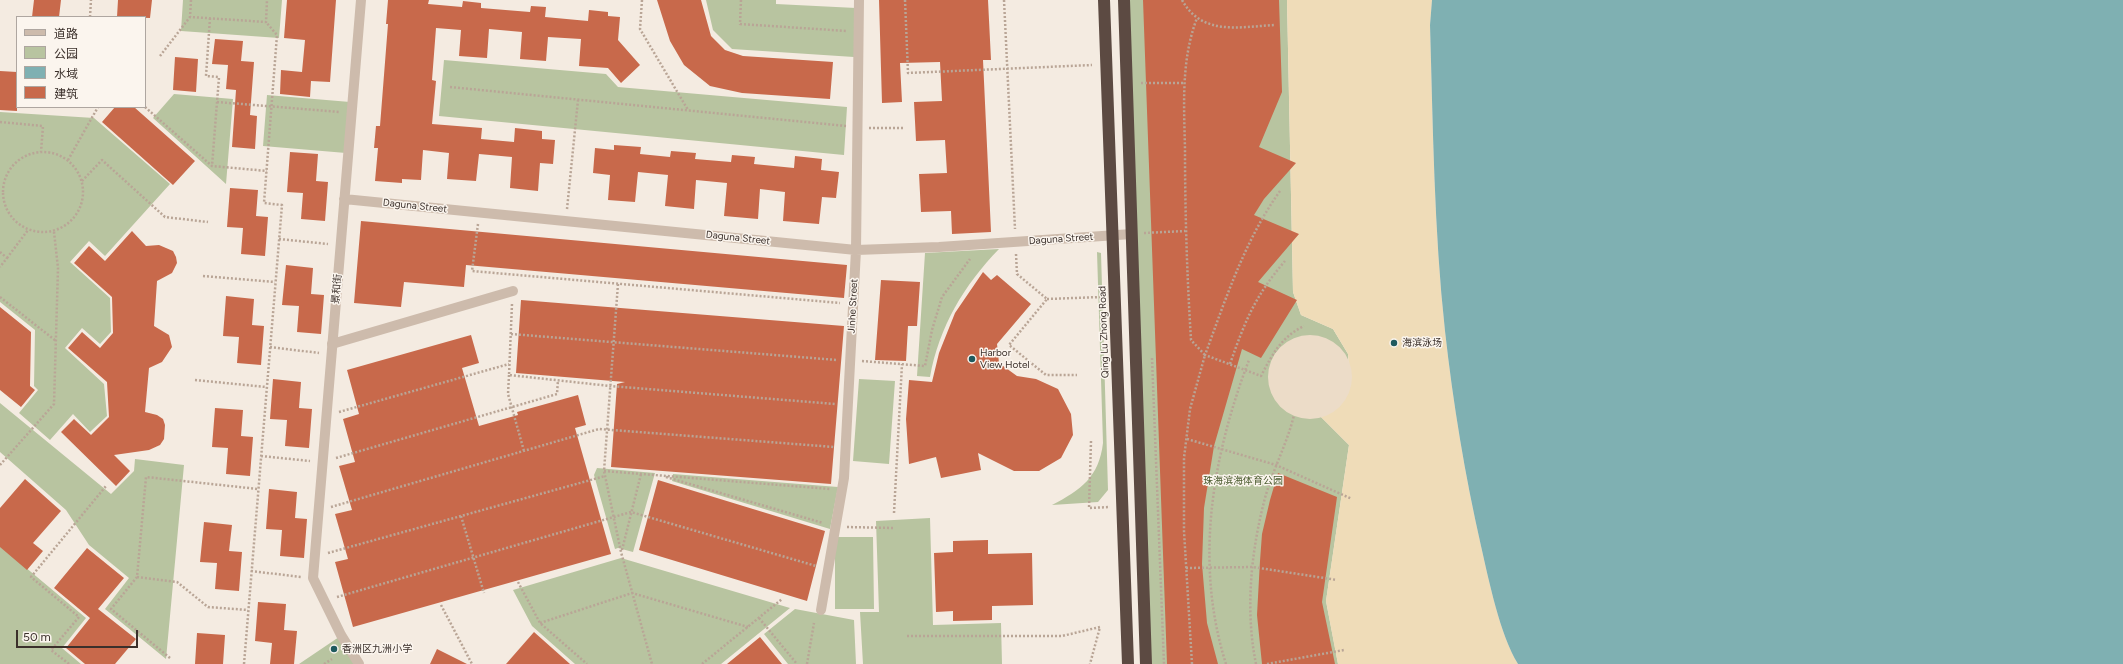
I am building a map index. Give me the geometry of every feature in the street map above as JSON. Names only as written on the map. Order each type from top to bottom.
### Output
[{"type":"highway","name":"Qing Lu Zhong Road","points":[[1104,0],[1128,664]]},
{"type":"highway","points":[[1124,0],[1146,664]]},
{"type":"street","name":"景和街","points":[[313,578],[361,0]]},
{"type":"street","name":"Jinhe Street","points":[[821,610],[844,478],[856,250],[859,0]]},
{"type":"street","name":"Daguna Street","points":[[344,199],[856,250],[982,244],[1132,234]]},
{"type":"street","points":[[332,349],[512,291]]},
{"type":"street","points":[[313,578],[341,635],[359,664]]},
{"type":"path","points":[[90,16],[91,0]]},
{"type":"path","points":[[160,56],[190,17],[191,0]]},
{"type":"path","points":[[244,664],[282,204],[264,203],[277,35],[266,22],[267,0]]},
{"type":"path","points":[[642,0],[640,28],[688,111]]},
{"type":"path","points":[[740,0],[740,24],[859,32]]},
{"type":"path","points":[[905,0],[908,73],[1106,65]]},
{"type":"path","points":[[1004,0],[1017,274],[1047,299],[1115,296]]},
{"type":"path","points":[[1182,0],[1188,10],[1198,18],[1211,25],[1225,28],[1274,25]]},
{"type":"path","points":[[190,17],[266,22]]},
{"type":"path","points":[[210,18],[206,76],[219,77],[212,166]]},
{"type":"path","points":[[1198,18],[1190,37],[1186,57],[1184,83],[1185,231],[1191,340],[1205,355],[1261,376],[1280,344],[1291,332],[1304,326]]},
{"type":"path","points":[[1142,76],[1143,91]]},
{"type":"path","points":[[1142,83],[1184,83]]},
{"type":"path","points":[[450,87],[858,128],[904,128]]},
{"type":"path","points":[[566,221],[578,100]]},
{"type":"path","points":[[217,102],[352,113]]},
{"type":"path","points":[[68,160],[97,108]]},
{"type":"path","points":[[146,108],[212,166],[267,171]]},
{"type":"path","points":[[0,122],[43,126],[41,152]]},
{"type":"path","points":[[41,152],[55,154],[68,160],[77,169],[82,181],[84,194],[82,206],[75,218],[66,226],[54,232],[41,233],[28,230],[17,224],[8,213],[3,200],[1,186],[7,173],[16,162],[28,154],[41,152]]},
{"type":"path","points":[[82,181],[102,160],[165,217],[208,222]]},
{"type":"path","points":[[1192,664],[1186,568],[1184,458],[1190,409],[1205,355],[1249,242],[1258,223],[1280,191]]},
{"type":"path","points":[[479,212],[472,271],[853,304]]},
{"type":"path","points":[[1146,225],[1147,241]]},
{"type":"path","points":[[0,267],[28,230]]},
{"type":"path","points":[[1146,233],[1185,231]]},
{"type":"path","points":[[0,465],[54,404],[58,268],[54,232]]},
{"type":"path","points":[[279,239],[341,245]]},
{"type":"path","points":[[510,334],[613,344],[925,366],[932,330],[942,297],[982,244]]},
{"type":"path","points":[[0,252],[7,258]]},
{"type":"path","points":[[1230,364],[1254,304],[1267,282],[1286,260]]},
{"type":"path","points":[[513,274],[508,394],[524,451]]},
{"type":"path","points":[[203,276],[275,282]]},
{"type":"path","points":[[618,284],[604,471],[621,552],[652,664]]},
{"type":"path","points":[[0,296],[56,341]]},
{"type":"path","points":[[1047,299],[1009,345],[1046,374],[1077,375]]},
{"type":"path","points":[[270,347],[332,349]]},
{"type":"path","points":[[1151,353],[1164,664]]},
{"type":"path","points":[[1226,664],[1215,626],[1210,567],[1213,495],[1222,448],[1249,360]]},
{"type":"path","points":[[327,415],[509,364]]},
{"type":"path","points":[[894,513],[902,364]]},
{"type":"path","points":[[509,375],[610,386],[848,405]]},
{"type":"path","points":[[194,380],[266,387]]},
{"type":"path","points":[[261,456],[323,462],[511,406],[557,394],[558,380]]},
{"type":"path","points":[[1256,664],[1252,648],[1250,605],[1253,567],[1264,504],[1276,465],[1288,440],[1294,415]]},
{"type":"path","points":[[319,510],[599,430],[845,448]]},
{"type":"path","points":[[1187,439],[1276,465],[1352,499]]},
{"type":"path","points":[[1091,441],[1089,508],[1122,507]]},
{"type":"path","points":[[604,471],[834,489],[844,478]]},
{"type":"path","points":[[621,552],[641,474]]},
{"type":"path","points":[[315,557],[605,476]]},
{"type":"path","points":[[660,476],[835,527],[894,528]]},
{"type":"path","points":[[170,658],[111,609],[137,577],[146,477],[258,489]]},
{"type":"path","points":[[69,664],[51,650],[78,617],[31,577],[106,486]]},
{"type":"path","points":[[324,601],[631,512],[828,570]]},
{"type":"path","points":[[461,516],[484,593]]},
{"type":"path","points":[[1186,568],[1253,567],[1337,580]]},
{"type":"path","points":[[251,571],[313,578]]},
{"type":"path","points":[[137,577],[177,582],[208,607],[248,610]]},
{"type":"path","points":[[518,582],[540,622],[587,664]]},
{"type":"path","points":[[540,622],[632,593],[748,627]]},
{"type":"path","points":[[702,664],[782,599]]},
{"type":"path","points":[[441,605],[472,664]]},
{"type":"path","points":[[759,618],[797,664]]},
{"type":"path","points":[[807,664],[814,623]]},
{"type":"path","points":[[907,636],[1062,636],[1100,627],[1090,664]]},
{"type":"path","points":[[1267,664],[1344,650]]},
{"type":"path","points":[[324,664],[332,659]]},
{"type":"green space","points":[[183,0],[282,0],[279,38],[181,31]]},
{"type":"green space","points":[[706,0],[776,0],[776,4],[856,8],[854,57],[732,49],[713,30]]},
{"type":"green space","name":"珠海滨海体育公园","points":[[1129,0],[1287,0],[1293,292],[1301,315],[1333,329],[1348,354],[1349,378],[1316,412],[1349,445],[1326,601],[1338,664],[1150,664]]},
{"type":"green space","points":[[444,60],[606,74],[618,87],[847,107],[844,155],[439,116]]},
{"type":"green space","points":[[174,94],[233,99],[226,184],[153,118]]},
{"type":"green space","points":[[267,95],[350,102],[346,153],[263,146]]},
{"type":"green space","points":[[0,112],[94,118],[170,184],[105,256],[89,241],[70,262],[110,298],[111,332],[100,344],[82,328],[65,348],[104,384],[107,416],[90,432],[73,414],[50,440],[19,413],[38,390],[34,386],[35,330],[0,302]]},
{"type":"green space","points":[[999,249],[975,277],[955,308],[940,341],[930,377],[917,376],[925,253]]},
{"type":"green space","points":[[1097,252],[1101,253],[1108,490],[1098,502],[1052,505],[1072,494],[1087,481],[1093,474],[1101,455],[1103,443]]},
{"type":"green space","points":[[859,379],[895,381],[889,464],[853,461]]},
{"type":"green space","points":[[0,403],[111,494],[134,471],[135,459],[184,465],[166,659],[105,609],[129,578],[89,545],[66,510],[0,452]]},
{"type":"green space","points":[[597,468],[655,473],[633,552],[618,548],[615,549],[594,475]]},
{"type":"green space","points":[[673,474],[838,487],[830,529],[672,481]]},
{"type":"green space","points":[[930,518],[933,625],[1001,623],[1002,664],[863,664],[860,612],[879,612],[876,521]]},
{"type":"green space","points":[[835,537],[873,537],[874,609],[835,609]]},
{"type":"green space","points":[[0,546],[86,618],[62,648],[81,664],[0,664]]},
{"type":"green space","points":[[621,558],[790,608],[721,664],[575,664],[532,626],[513,590]]},
{"type":"green space","points":[[795,609],[854,620],[856,664],[788,664],[764,634]]},
{"type":"green space","name":"香洲区九洲小学","points":[[339,637],[356,664],[299,664]]},
{"type":"sand","name":"海滨泳场","points":[[1287,0],[1432,0],[1430,25],[1436,217],[1441,293],[1448,358],[1465,466],[1475,520],[1491,591],[1500,623],[1518,664],[1338,664],[1326,601],[1349,445],[1316,412],[1350,378],[1348,354],[1333,329],[1301,315],[1293,292]]},
{"type":"shaded area","points":[[1310,335],[1318,336],[1333,342],[1345,354],[1351,369],[1351,385],[1345,400],[1333,412],[1318,418],[1310,419],[1302,418],[1287,412],[1275,400],[1269,385],[1268,377],[1269,369],[1275,354],[1287,342],[1302,336]]},
{"type":"water","points":[[1432,0],[2123,0],[2123,664],[1518,664],[1500,623],[1491,591],[1475,520],[1465,466],[1448,358],[1441,293],[1436,217],[1430,25]]},
{"type":"building","points":[[34,0],[61,0],[59,16],[32,16]]},
{"type":"building","points":[[118,0],[152,0],[150,18],[146,18],[146,16],[117,16]]},
{"type":"building","points":[[287,0],[336,0],[330,82],[311,81],[310,97],[280,94],[281,70],[302,72],[305,40],[284,38]]},
{"type":"building","points":[[388,0],[429,0],[428,4],[462,7],[463,1],[481,3],[481,8],[530,12],[531,6],[546,7],[545,17],[588,21],[589,10],[608,12],[608,16],[620,17],[618,40],[640,65],[621,83],[608,68],[579,66],[581,39],[548,37],[546,61],[520,59],[522,32],[489,29],[487,58],[459,56],[461,30],[436,28],[432,80],[436,81],[432,124],[482,128],[481,139],[514,142],[515,128],[542,131],[542,139],[555,140],[553,164],[540,163],[538,191],[510,188],[512,157],[479,154],[476,181],[447,179],[449,153],[423,150],[421,180],[402,179],[402,183],[375,181],[378,148],[374,148],[376,126],[380,126],[388,24],[386,24]]},
{"type":"building","points":[[657,0],[701,0],[711,36],[725,50],[743,56],[833,62],[830,99],[742,93],[710,86],[684,65],[670,41]]},
{"type":"building","points":[[879,0],[988,0],[991,60],[983,60],[991,232],[952,234],[951,211],[921,212],[919,174],[947,173],[945,140],[916,141],[914,102],[942,101],[940,62],[900,63],[902,102],[882,103]]},
{"type":"building","points":[[1143,0],[1279,0],[1282,92],[1259,147],[1296,163],[1264,199],[1254,215],[1299,234],[1258,282],[1297,300],[1261,358],[1242,349],[1214,446],[1204,508],[1202,564],[1207,623],[1218,664],[1167,664]]},
{"type":"building","points":[[215,39],[243,41],[241,61],[254,62],[250,115],[257,116],[255,149],[232,147],[236,90],[226,89],[228,65],[212,64]]},
{"type":"building","points":[[175,57],[198,59],[196,92],[173,90]]},
{"type":"building","points":[[0,71],[16,72],[17,111],[0,110]]},
{"type":"building","points":[[114,108],[135,108],[195,161],[173,185],[102,122]]},
{"type":"building","points":[[614,145],[641,147],[640,154],[670,157],[671,151],[696,153],[695,159],[731,162],[732,155],[755,157],[754,164],[794,168],[795,156],[822,159],[821,170],[839,172],[836,198],[822,197],[819,224],[783,221],[785,192],[760,189],[758,219],[724,216],[727,183],[696,180],[694,209],[665,206],[668,175],[638,172],[635,202],[608,200],[610,175],[593,173],[595,148],[614,150]]},
{"type":"building","points":[[290,152],[318,154],[316,181],[328,182],[325,221],[301,219],[303,193],[287,192]]},
{"type":"building","points":[[230,188],[258,190],[256,216],[268,217],[265,256],[241,254],[243,228],[227,227]]},
{"type":"building","points":[[361,221],[847,265],[844,298],[466,265],[464,287],[404,282],[401,307],[354,303]]},
{"type":"building","points":[[132,231],[146,246],[159,245],[173,251],[176,257],[177,263],[172,273],[157,281],[154,326],[169,335],[172,347],[162,362],[149,368],[145,412],[157,415],[163,419],[165,425],[164,439],[160,445],[149,450],[114,455],[130,471],[116,486],[61,432],[74,419],[91,435],[109,417],[107,382],[68,348],[82,332],[100,348],[113,333],[112,297],[74,263],[89,246],[105,261]]},
{"type":"building","points":[[286,265],[313,268],[311,294],[324,295],[321,334],[297,332],[299,306],[282,305]]},
{"type":"building","points":[[983,272],[991,280],[997,275],[1031,304],[997,344],[999,363],[1017,376],[1036,379],[1058,389],[1071,414],[1073,435],[1061,458],[1039,471],[1014,471],[978,453],[981,470],[941,478],[936,457],[909,464],[906,419],[909,380],[932,382],[939,353],[955,313]]},
{"type":"building","points":[[881,280],[920,282],[917,326],[908,326],[906,361],[875,360]]},
{"type":"building","points":[[226,296],[254,299],[252,325],[264,326],[261,365],[237,363],[239,337],[223,336]]},
{"type":"building","points":[[521,300],[844,326],[831,484],[611,467],[617,384],[625,382],[516,373]]},
{"type":"building","points":[[0,307],[31,332],[30,386],[35,390],[21,407],[0,390]]},
{"type":"building","points":[[471,335],[479,363],[462,368],[479,426],[518,415],[517,412],[578,395],[586,425],[575,428],[611,554],[353,627],[335,562],[348,559],[335,514],[352,510],[339,466],[355,462],[343,419],[359,414],[347,370]]},
{"type":"building","points":[[273,379],[301,382],[299,408],[312,409],[309,448],[285,446],[287,420],[270,419]]},
{"type":"building","points":[[215,408],[243,410],[241,436],[253,437],[250,476],[226,474],[228,448],[212,447]]},
{"type":"building","points":[[1278,473],[1337,497],[1322,602],[1335,664],[1262,664],[1257,615],[1262,534]]},
{"type":"building","points":[[25,479],[61,511],[33,543],[43,551],[27,570],[0,547],[0,508]]},
{"type":"building","points":[[658,480],[825,531],[807,601],[639,550]]},
{"type":"building","points":[[269,489],[297,492],[295,518],[307,519],[304,558],[280,556],[282,530],[266,529]]},
{"type":"building","points":[[204,522],[232,525],[229,551],[242,552],[239,591],[215,589],[217,563],[200,562]]},
{"type":"building","points":[[988,540],[988,554],[1032,553],[1033,605],[992,606],[992,620],[953,621],[953,611],[936,612],[934,553],[953,552],[953,541]]},
{"type":"building","points":[[87,548],[124,578],[98,609],[136,639],[115,664],[85,664],[66,648],[90,618],[54,588]]},
{"type":"building","points":[[258,602],[286,604],[284,630],[297,631],[294,664],[270,664],[272,643],[255,641]]},
{"type":"building","points":[[534,632],[570,664],[506,664]]},
{"type":"building","points":[[197,633],[225,635],[223,664],[195,664]]},
{"type":"building","points":[[760,637],[782,664],[727,664]]},
{"type":"building","points":[[437,649],[467,664],[430,664]]},
{"type":"place","name":"海滨泳场","points":[[1394,343]]},
{"type":"place","name":"Harbor View Hotel","points":[[972,359]]},
{"type":"place","name":"香洲区九洲小学","points":[[334,649]]}]
